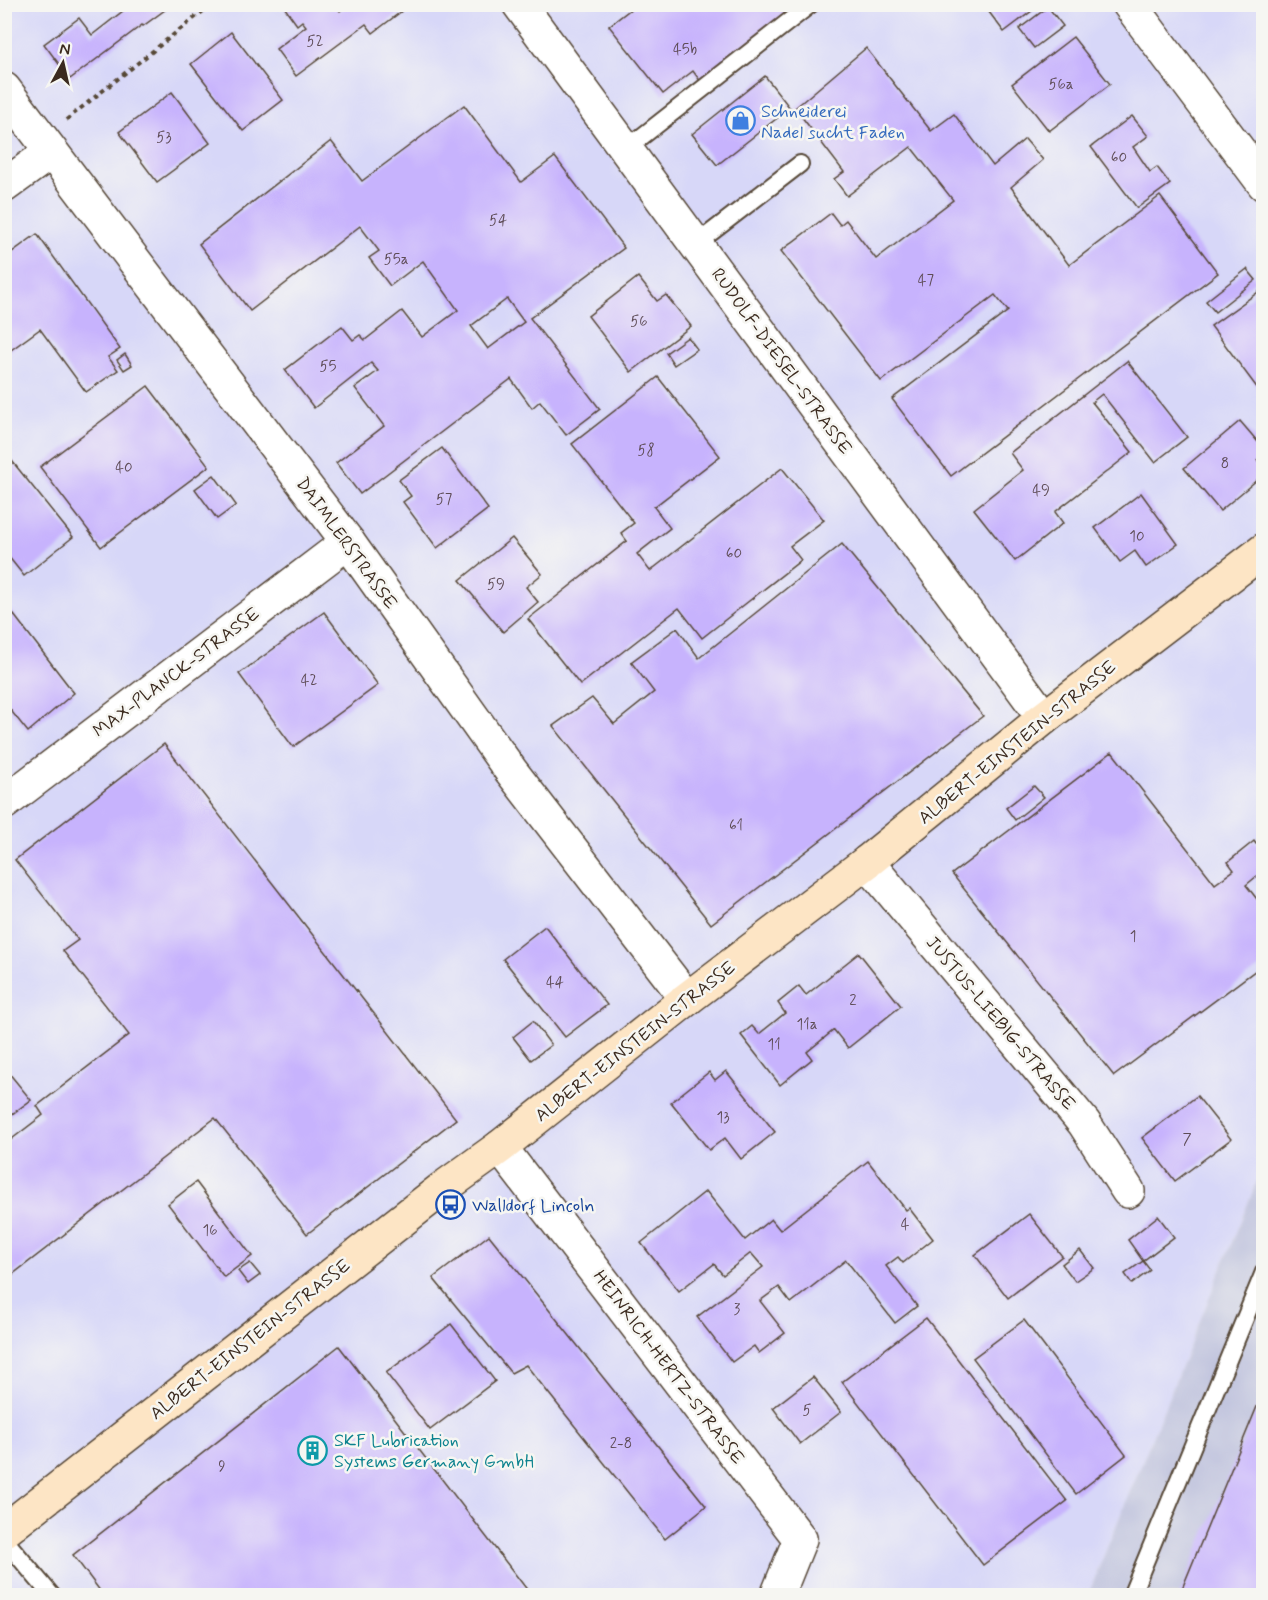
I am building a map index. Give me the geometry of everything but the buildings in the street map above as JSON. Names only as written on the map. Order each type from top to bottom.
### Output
[{"type":"street","name":"RUDOLF-DIESEL-STRASSE","points":[[519,4],[1044,718]]},
{"type":"street","points":[[1130,4],[1263,184]]},
{"type":"street","name":"DAIMLERSTRASSE","points":[[4,88],[348,542],[512,771],[687,999]]},
{"type":"street","points":[[4,186],[46,145]]},
{"type":"street","name":"MAX-PLANCK-STRASSE","points":[[4,803],[348,542]]},
{"type":"street","name":"ALBERT-EINSTEIN-STRASSE","points":[[4,1531],[443,1188],[500,1147],[687,999],[867,862],[1044,718],[1263,550]]},
{"type":"street","name":"JUSTUS-LIEBIG-STRASSE","points":[[867,862],[1084,1123],[1128,1191]]},
{"type":"street","name":"HEINRICH-HERTZ-STRASSE","points":[[500,1147],[800,1539],[777,1596]]},
{"type":"lane","points":[[626,149],[811,4]]},
{"type":"lane","points":[[696,244],[800,164]]},
{"type":"lane","points":[[1131,1596],[1263,1272]]},
{"type":"lane","points":[[4,1539],[52,1596]]},
{"type":"path","points":[[46,145],[212,4]]},
{"type":"shaded area","points":[[5,5],[1263,5],[1263,1167],[1088,1595],[5,1596]]},
{"type":"shaded area","points":[[1263,1167],[1263,1595],[1088,1595]]},
{"type":"place","name":"Schneiderei Nadel sucht Faden","points":[[740,121]]},
{"type":"place","name":"Walldorf Lincoln","points":[[451,1205]]},
{"type":"place","name":"SKF Lubrication Systems Germany GmbH","points":[[313,1450]]}]
